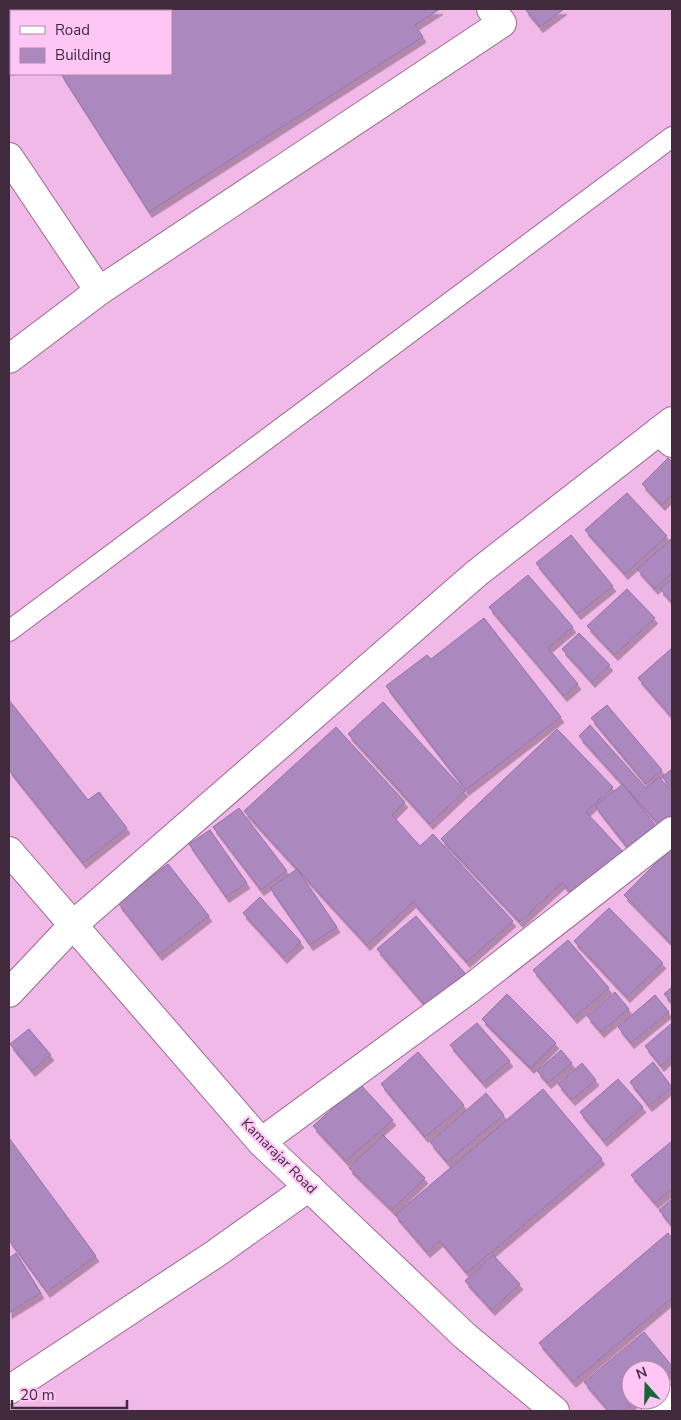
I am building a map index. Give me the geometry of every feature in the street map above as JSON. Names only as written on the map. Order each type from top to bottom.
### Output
[{"type":"street","points":[[9,359],[99,291],[502,23],[492,9]]},
{"type":"street","points":[[9,157],[99,291]]},
{"type":"street","points":[[9,993],[73,925],[477,573],[668,432]]},
{"type":"street","points":[[261,1142],[471,988],[672,831]]},
{"type":"street","name":"Kamarajar Road","points":[[9,851],[261,1142],[466,1336],[555,1411]]},
{"type":"street","points":[[9,1390],[215,1254],[309,1187]]},
{"type":"street","points":[[656,1411],[672,1399]]},
{"type":"lane","points":[[9,631],[672,137]]},
{"type":"building","points":[[9,9],[55,9],[10,10],[9,30]]},
{"type":"building","points":[[440,9],[415,25],[423,37],[149,212],[62,75],[172,75],[172,10],[121,10]]},
{"type":"building","points":[[525,9],[564,9],[540,27]]},
{"type":"building","points":[[668,458],[672,462],[672,495],[662,505],[642,484]]},
{"type":"building","points":[[627,493],[667,536],[625,574],[585,530]]},
{"type":"building","points":[[571,535],[613,586],[578,614],[536,563]]},
{"type":"building","points":[[671,539],[672,573],[655,589],[637,569]]},
{"type":"building","points":[[528,575],[573,627],[548,648],[578,684],[564,696],[489,607]]},
{"type":"building","points":[[672,578],[672,602],[660,589]]},
{"type":"building","points":[[627,589],[655,618],[615,655],[587,626]]},
{"type":"building","points":[[484,618],[561,717],[466,790],[386,686],[427,655],[431,659]]},
{"type":"building","points":[[579,633],[610,665],[592,682],[562,649]]},
{"type":"building","points":[[672,648],[672,717],[638,678]]},
{"type":"building","points":[[9,700],[88,800],[99,792],[127,828],[83,863],[9,770]]},
{"type":"building","points":[[383,702],[465,791],[430,824],[348,734]]},
{"type":"building","points":[[607,705],[662,770],[646,784],[591,718]]},
{"type":"building","points":[[590,725],[646,788],[659,777],[672,792],[672,823],[664,830],[579,736]]},
{"type":"building","points":[[336,727],[405,802],[392,815],[420,846],[433,834],[513,921],[467,962],[413,902],[367,945],[244,811]]},
{"type":"building","points":[[557,729],[613,787],[586,812],[627,856],[579,901],[562,883],[520,922],[441,839]]},
{"type":"building","points":[[672,769],[672,789],[662,777]]},
{"type":"building","points":[[623,784],[659,830],[631,852],[595,806]]},
{"type":"building","points":[[239,808],[287,871],[261,890],[213,827]]},
{"type":"building","points":[[210,830],[247,883],[226,897],[189,844]]},
{"type":"building","points":[[672,847],[672,944],[624,895]]},
{"type":"building","points":[[168,864],[209,916],[159,955],[118,903]]},
{"type":"building","points":[[297,869],[337,927],[310,945],[270,888]]},
{"type":"building","points":[[260,897],[301,942],[284,958],[243,913]]},
{"type":"building","points":[[609,908],[663,963],[627,997],[574,941]]},
{"type":"building","points":[[416,916],[469,978],[430,1011],[377,949]]},
{"type":"building","points":[[568,940],[609,988],[574,1018],[533,970]]},
{"type":"building","points":[[672,987],[672,1003],[664,994]]},
{"type":"building","points":[[615,992],[629,1009],[601,1032],[587,1016]]},
{"type":"building","points":[[507,994],[556,1043],[531,1068],[482,1019]]},
{"type":"building","points":[[655,995],[669,1012],[631,1043],[618,1027]]},
{"type":"building","points":[[477,1023],[510,1061],[483,1083],[450,1045]]},
{"type":"building","points":[[672,1023],[672,1056],[661,1066],[645,1046]]},
{"type":"building","points":[[29,1029],[51,1055],[32,1071],[10,1044]]},
{"type":"building","points":[[561,1050],[572,1063],[548,1083],[537,1071]]},
{"type":"building","points":[[418,1052],[464,1105],[425,1137],[381,1084]]},
{"type":"building","points":[[653,1062],[672,1087],[649,1106],[630,1082]]},
{"type":"building","points":[[582,1063],[596,1080],[572,1100],[558,1084]]},
{"type":"building","points":[[618,1079],[643,1107],[604,1141],[580,1112]]},
{"type":"building","points":[[360,1084],[393,1120],[346,1161],[313,1126]]},
{"type":"building","points":[[543,1089],[602,1159],[467,1273],[440,1241],[427,1252],[395,1215]]},
{"type":"building","points":[[486,1093],[504,1115],[447,1162],[430,1142]]},
{"type":"building","points":[[383,1135],[425,1178],[392,1210],[349,1168]]},
{"type":"building","points":[[9,1138],[96,1256],[47,1292],[9,1240]]},
{"type":"building","points":[[672,1141],[672,1189],[655,1203],[631,1175]]},
{"type":"building","points":[[672,1199],[672,1226],[659,1210]]},
{"type":"building","points":[[668,1233],[672,1238],[672,1298],[573,1382],[539,1343]]},
{"type":"building","points":[[16,1253],[41,1293],[9,1313],[9,1258]]},
{"type":"building","points":[[493,1255],[520,1284],[492,1310],[465,1281]]},
{"type":"building","points":[[644,1332],[667,1360],[621,1360],[621,1410],[625,1410],[624,1411],[609,1411],[584,1382]]}]
